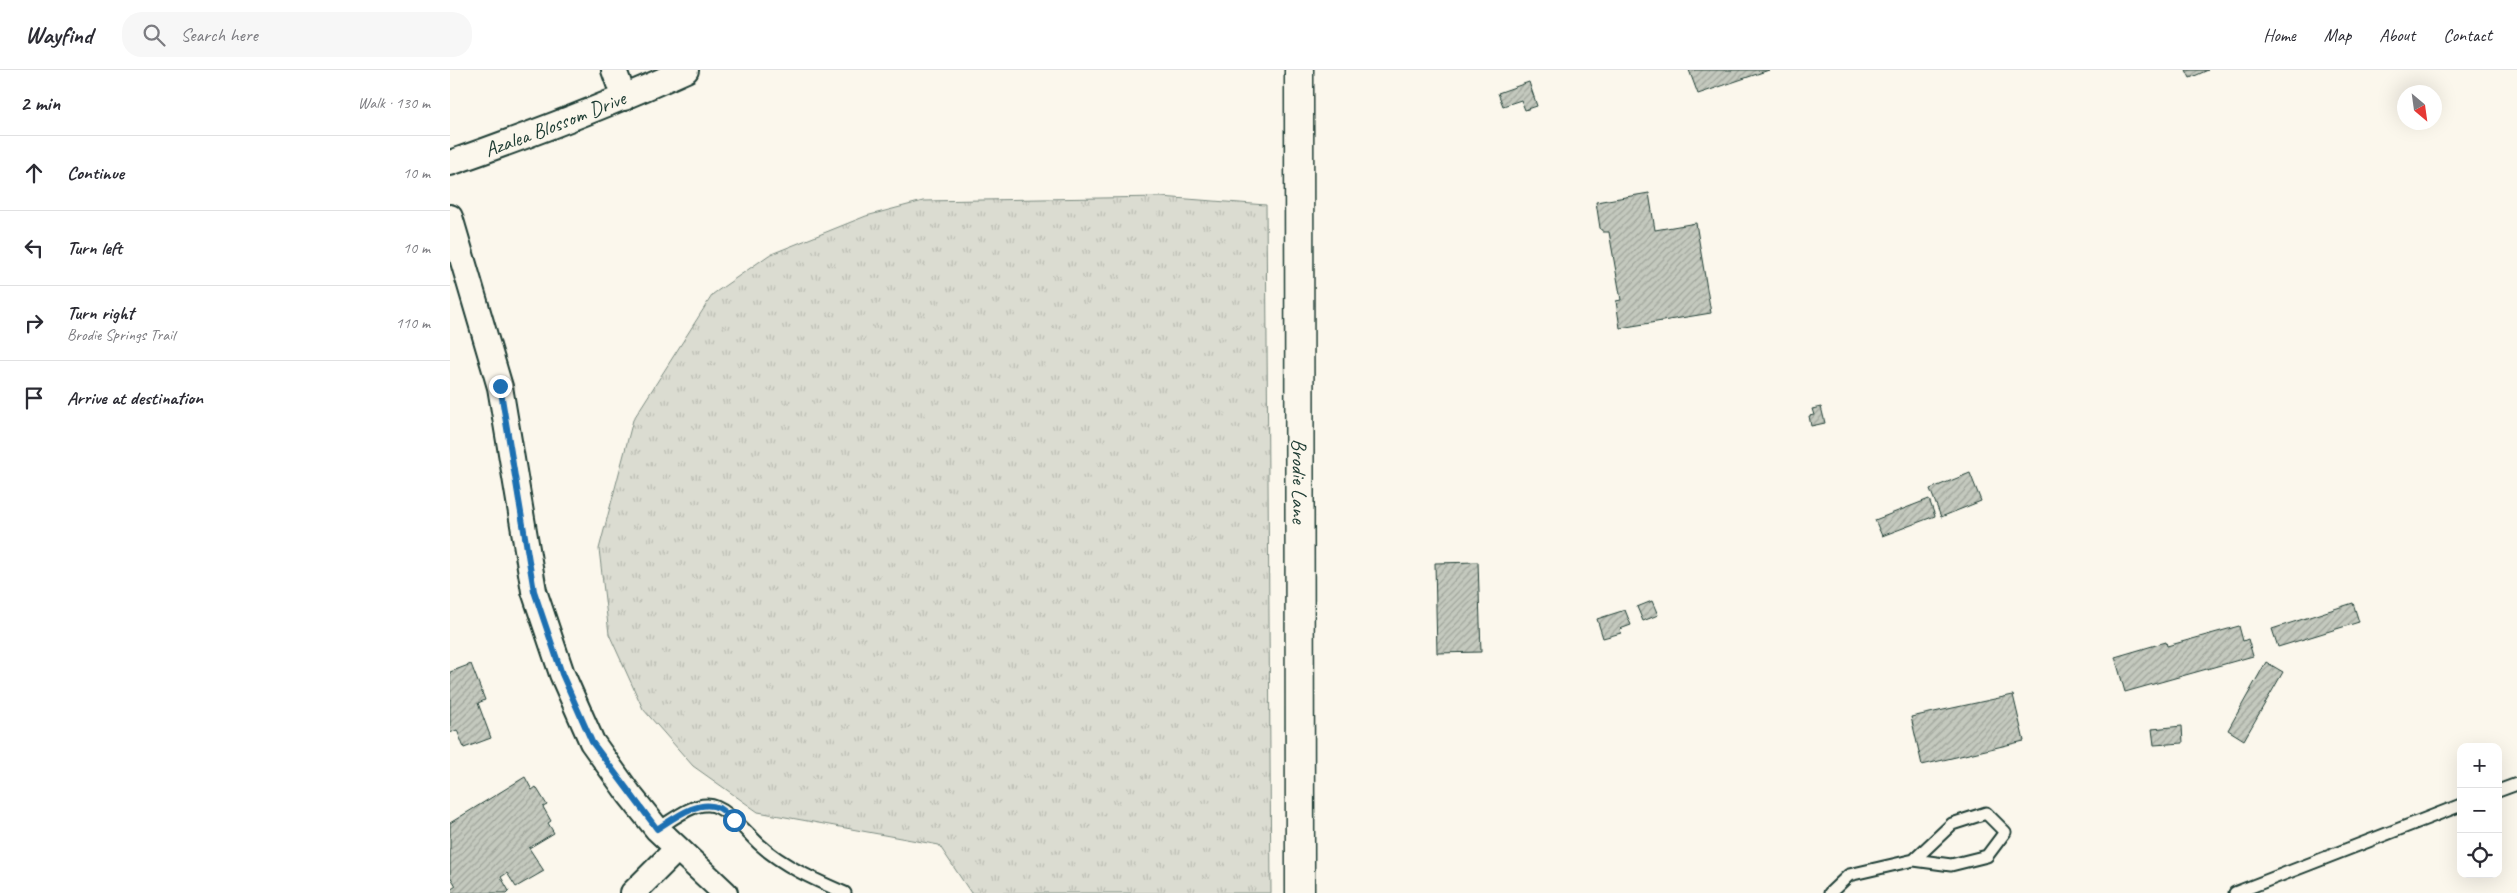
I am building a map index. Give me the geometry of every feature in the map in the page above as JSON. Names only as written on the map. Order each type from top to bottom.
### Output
[{"type":"main road","name":"Brodie Lane","points":[[1299,70],[1300,893]]},
{"type":"street","points":[[614,70],[624,98]]},
{"type":"street","name":"Azalea Blossom Drive","points":[[450,163],[544,130],[624,98],[686,70]]},
{"type":"street","points":[[450,217],[483,322],[500,386],[534,591],[562,674],[592,742],[657,829],[677,850],[725,893]]},
{"type":"street","points":[[633,893],[677,850]]},
{"type":"lane","points":[[2502,790],[2517,784]]},
{"type":"lane","points":[[657,829],[693,809],[708,804],[719,808],[760,845],[792,868],[845,893]]},
{"type":"lane","points":[[2235,893],[2457,807]]},
{"type":"lane","points":[[1830,893],[1848,875],[1914,860],[1951,865],[1987,856],[2005,832],[1986,813],[1952,824],[1914,860]]},
{"type":"green space","points":[[1161,197],[1266,205],[1271,893],[971,893],[939,845],[758,812],[693,766],[643,709],[609,634],[599,549],[633,420],[713,294],[769,255],[866,216],[923,201]]},
{"type":"building","points":[[1689,70],[1769,70],[1698,94]]},
{"type":"building","points":[[2186,70],[2208,70],[2190,78]]},
{"type":"building","points":[[1529,82],[1537,106],[1525,110],[1521,100],[1503,106],[1498,93]]},
{"type":"building","points":[[1649,193],[1655,230],[1696,223],[1711,313],[1620,328],[1616,301],[1621,300],[1609,232],[1603,232],[1600,228],[1596,202]]},
{"type":"building","points":[[1821,407],[1825,423],[1811,426],[1809,416],[1814,415],[1812,409]]},
{"type":"building","points":[[1970,473],[1981,501],[1941,517],[1930,489]]},
{"type":"building","points":[[1929,499],[1935,516],[1882,536],[1875,520]]},
{"type":"building","points":[[1478,562],[1481,652],[1437,653],[1435,563]]},
{"type":"building","points":[[1652,601],[1658,615],[1643,621],[1637,607]]},
{"type":"building","points":[[2353,603],[2359,622],[2278,647],[2272,629]]},
{"type":"building","points":[[1625,610],[1631,625],[1620,629],[1621,633],[1603,638],[1597,619]]},
{"type":"building","points":[[2239,626],[2243,641],[2248,639],[2253,656],[2125,692],[2115,657],[2166,642],[2167,646]]},
{"type":"building","points":[[2266,662],[2283,672],[2244,740],[2228,730]]},
{"type":"building","points":[[471,664],[485,700],[478,703],[491,738],[464,748],[457,730],[450,733],[450,672]]},
{"type":"building","points":[[2013,695],[2024,741],[1922,765],[1911,717]]},
{"type":"building","points":[[2182,726],[2183,743],[2154,745],[2152,729]]},
{"type":"building","points":[[525,777],[532,790],[536,787],[547,805],[543,807],[551,821],[548,823],[554,833],[529,848],[544,871],[516,887],[507,873],[501,877],[509,891],[507,893],[452,893],[450,890],[456,886],[450,876],[450,823]]},
{"type":"route","points":[[500,386],[534,591],[562,674],[592,742],[657,829],[687,811],[708,804],[719,808],[734,820]]}]
